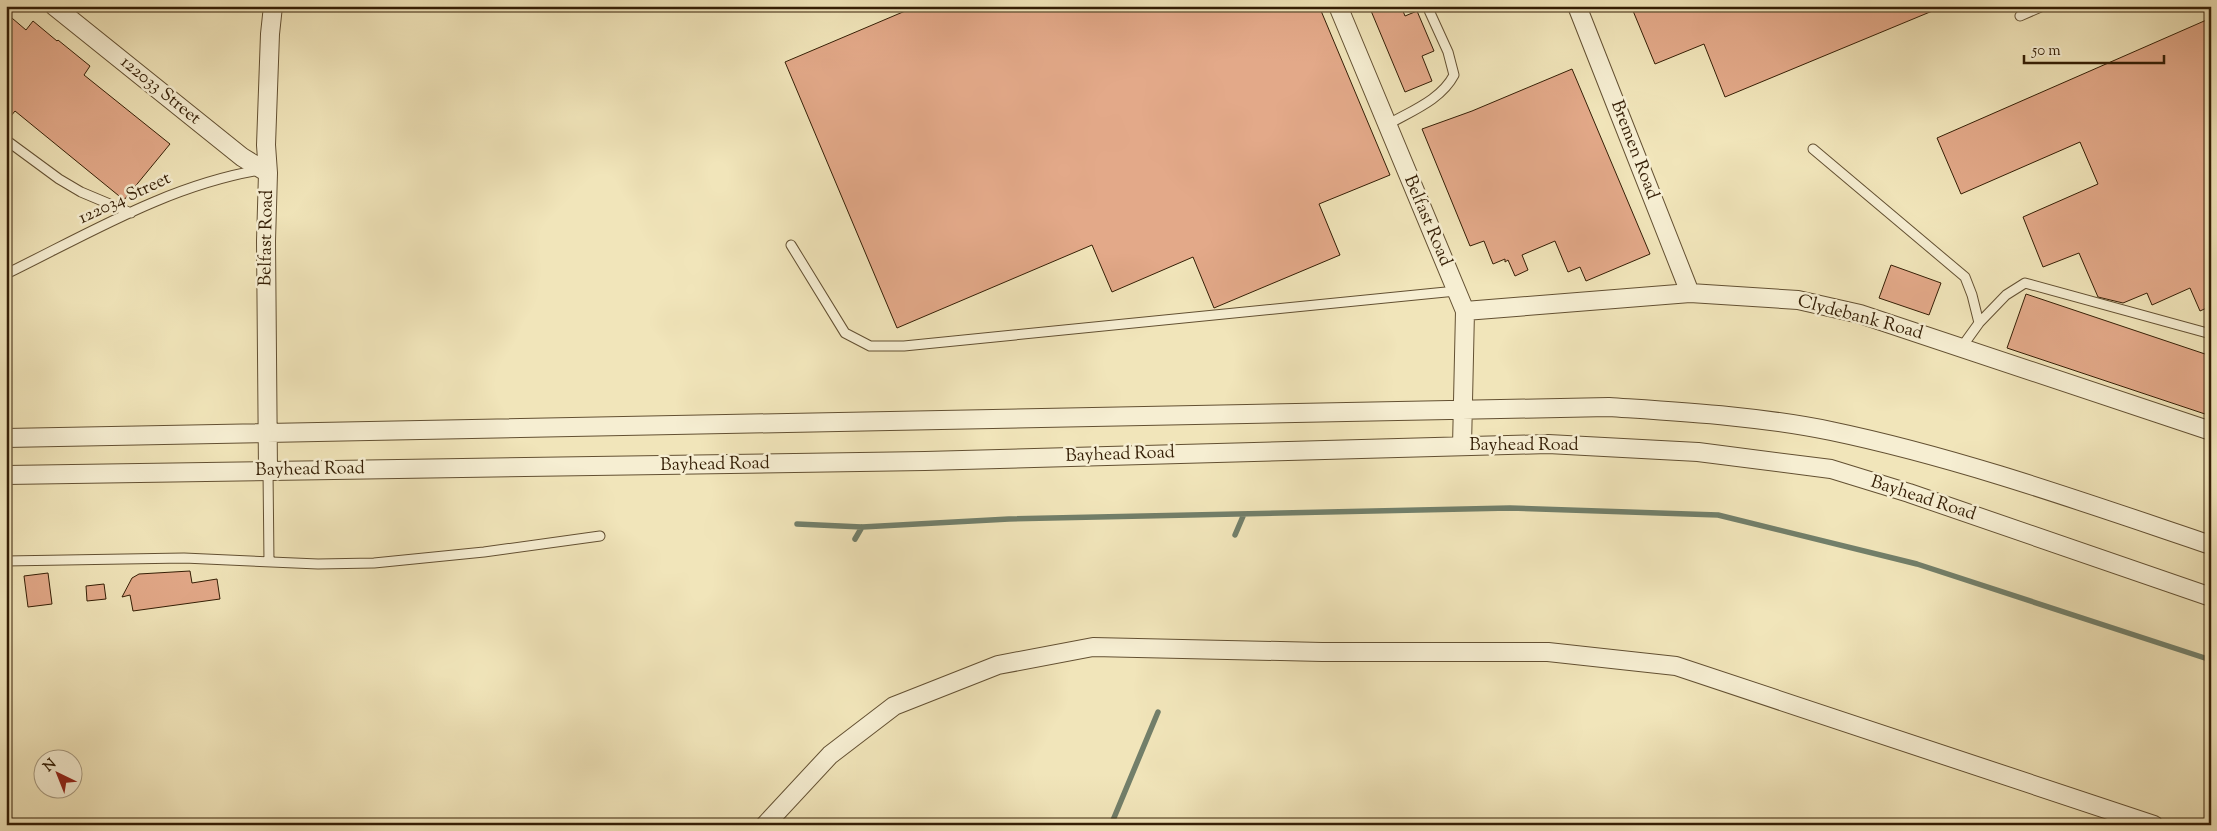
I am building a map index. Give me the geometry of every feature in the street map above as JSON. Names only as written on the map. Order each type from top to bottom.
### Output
[{"type":"street","name":"122033 Street","points":[[54,6],[242,157],[265,171]]},
{"type":"street","name":"Belfast Road","points":[[268,471],[265,171],[270,34],[273,6]]},
{"type":"street","name":"Belfast Road","points":[[1338,6],[1465,311],[1462,446]]},
{"type":"street","name":"Bremen Road","points":[[1578,6],[1690,293]]},
{"type":"street","name":"Clydebank Road","points":[[1465,311],[1690,293],[1798,300],[1860,314],[2211,431]]},
{"type":"street","name":"Bayhead Road","points":[[6,438],[1619,408],[1695,412],[1829,431],[1906,448],[2028,484],[2211,545]]},
{"type":"street","name":"Bayhead Road","points":[[6,475],[925,461],[1548,444],[1698,452],[1831,469],[1909,493],[2211,597]]},
{"type":"street","points":[[765,825],[830,755],[894,706],[998,665],[1093,647],[1322,652],[1548,652],[1676,666],[2154,825]]},
{"type":"lane","points":[[1387,125],[1439,95],[1454,75],[1448,52],[1427,6]]},
{"type":"lane","points":[[2020,16],[2043,6]]},
{"type":"lane","points":[[6,140],[29,159],[67,183],[131,213]]},
{"type":"lane","points":[[1813,148],[1965,277],[1979,323]]},
{"type":"lane","name":"122034 Street","points":[[6,274],[131,213],[200,184],[230,175],[265,171]]},
{"type":"lane","points":[[790,245],[845,333],[870,346],[904,346],[1456,291]]},
{"type":"lane","points":[[1960,348],[1979,323],[2006,295],[2025,283],[2211,334]]},
{"type":"lane","points":[[268,471],[270,562]]},
{"type":"lane","points":[[6,562],[184,558],[318,564],[401,561],[600,536]]},
{"type":"building","points":[[917,6],[1319,6],[1390,175],[1319,204],[1340,255],[1214,308],[1193,257],[1112,292],[1092,245],[897,328],[785,62]]},
{"type":"building","points":[[1369,6],[1401,6],[1405,16],[1417,11],[1434,51],[1422,56],[1432,81],[1405,92]]},
{"type":"building","points":[[1631,6],[1942,7],[1725,97],[1704,44],[1655,64]]},
{"type":"building","points":[[6,13],[26,30],[33,21],[58,40],[90,66],[84,75],[170,144],[124,200],[15,111],[6,122]]},
{"type":"building","points":[[2211,18],[2211,306],[2200,311],[2190,288],[2152,305],[2147,293],[2123,303],[2098,297],[2079,253],[2043,267],[2023,217],[2098,184],[2080,142],[1961,194],[1937,138]]},
{"type":"building","points":[[1572,69],[1650,254],[1586,281],[1580,267],[1568,272],[1555,241],[1522,255],[1528,270],[1515,276],[1508,260],[1505,262],[1505,259],[1493,264],[1484,241],[1470,246],[1422,129],[1472,111]]},
{"type":"building","points":[[1891,265],[1941,283],[1929,315],[1879,298]]},
{"type":"building","points":[[2026,294],[2211,356],[2211,416],[2007,348]]},
{"type":"building","points":[[190,571],[192,583],[217,579],[220,599],[133,611],[130,595],[122,597],[132,578],[139,574]]},
{"type":"building","points":[[48,573],[52,604],[28,607],[24,576]]},
{"type":"building","points":[[104,584],[106,599],[87,601],[86,586]]},
{"type":"waterway","points":[[797,524],[862,527],[1009,519],[1510,508],[1718,515],[1917,564],[2211,660]]},
{"type":"waterway","points":[[1235,535],[1244,514]]},
{"type":"waterway","points":[[855,539],[862,527]]},
{"type":"waterway","points":[[1111,825],[1158,712]]}]
